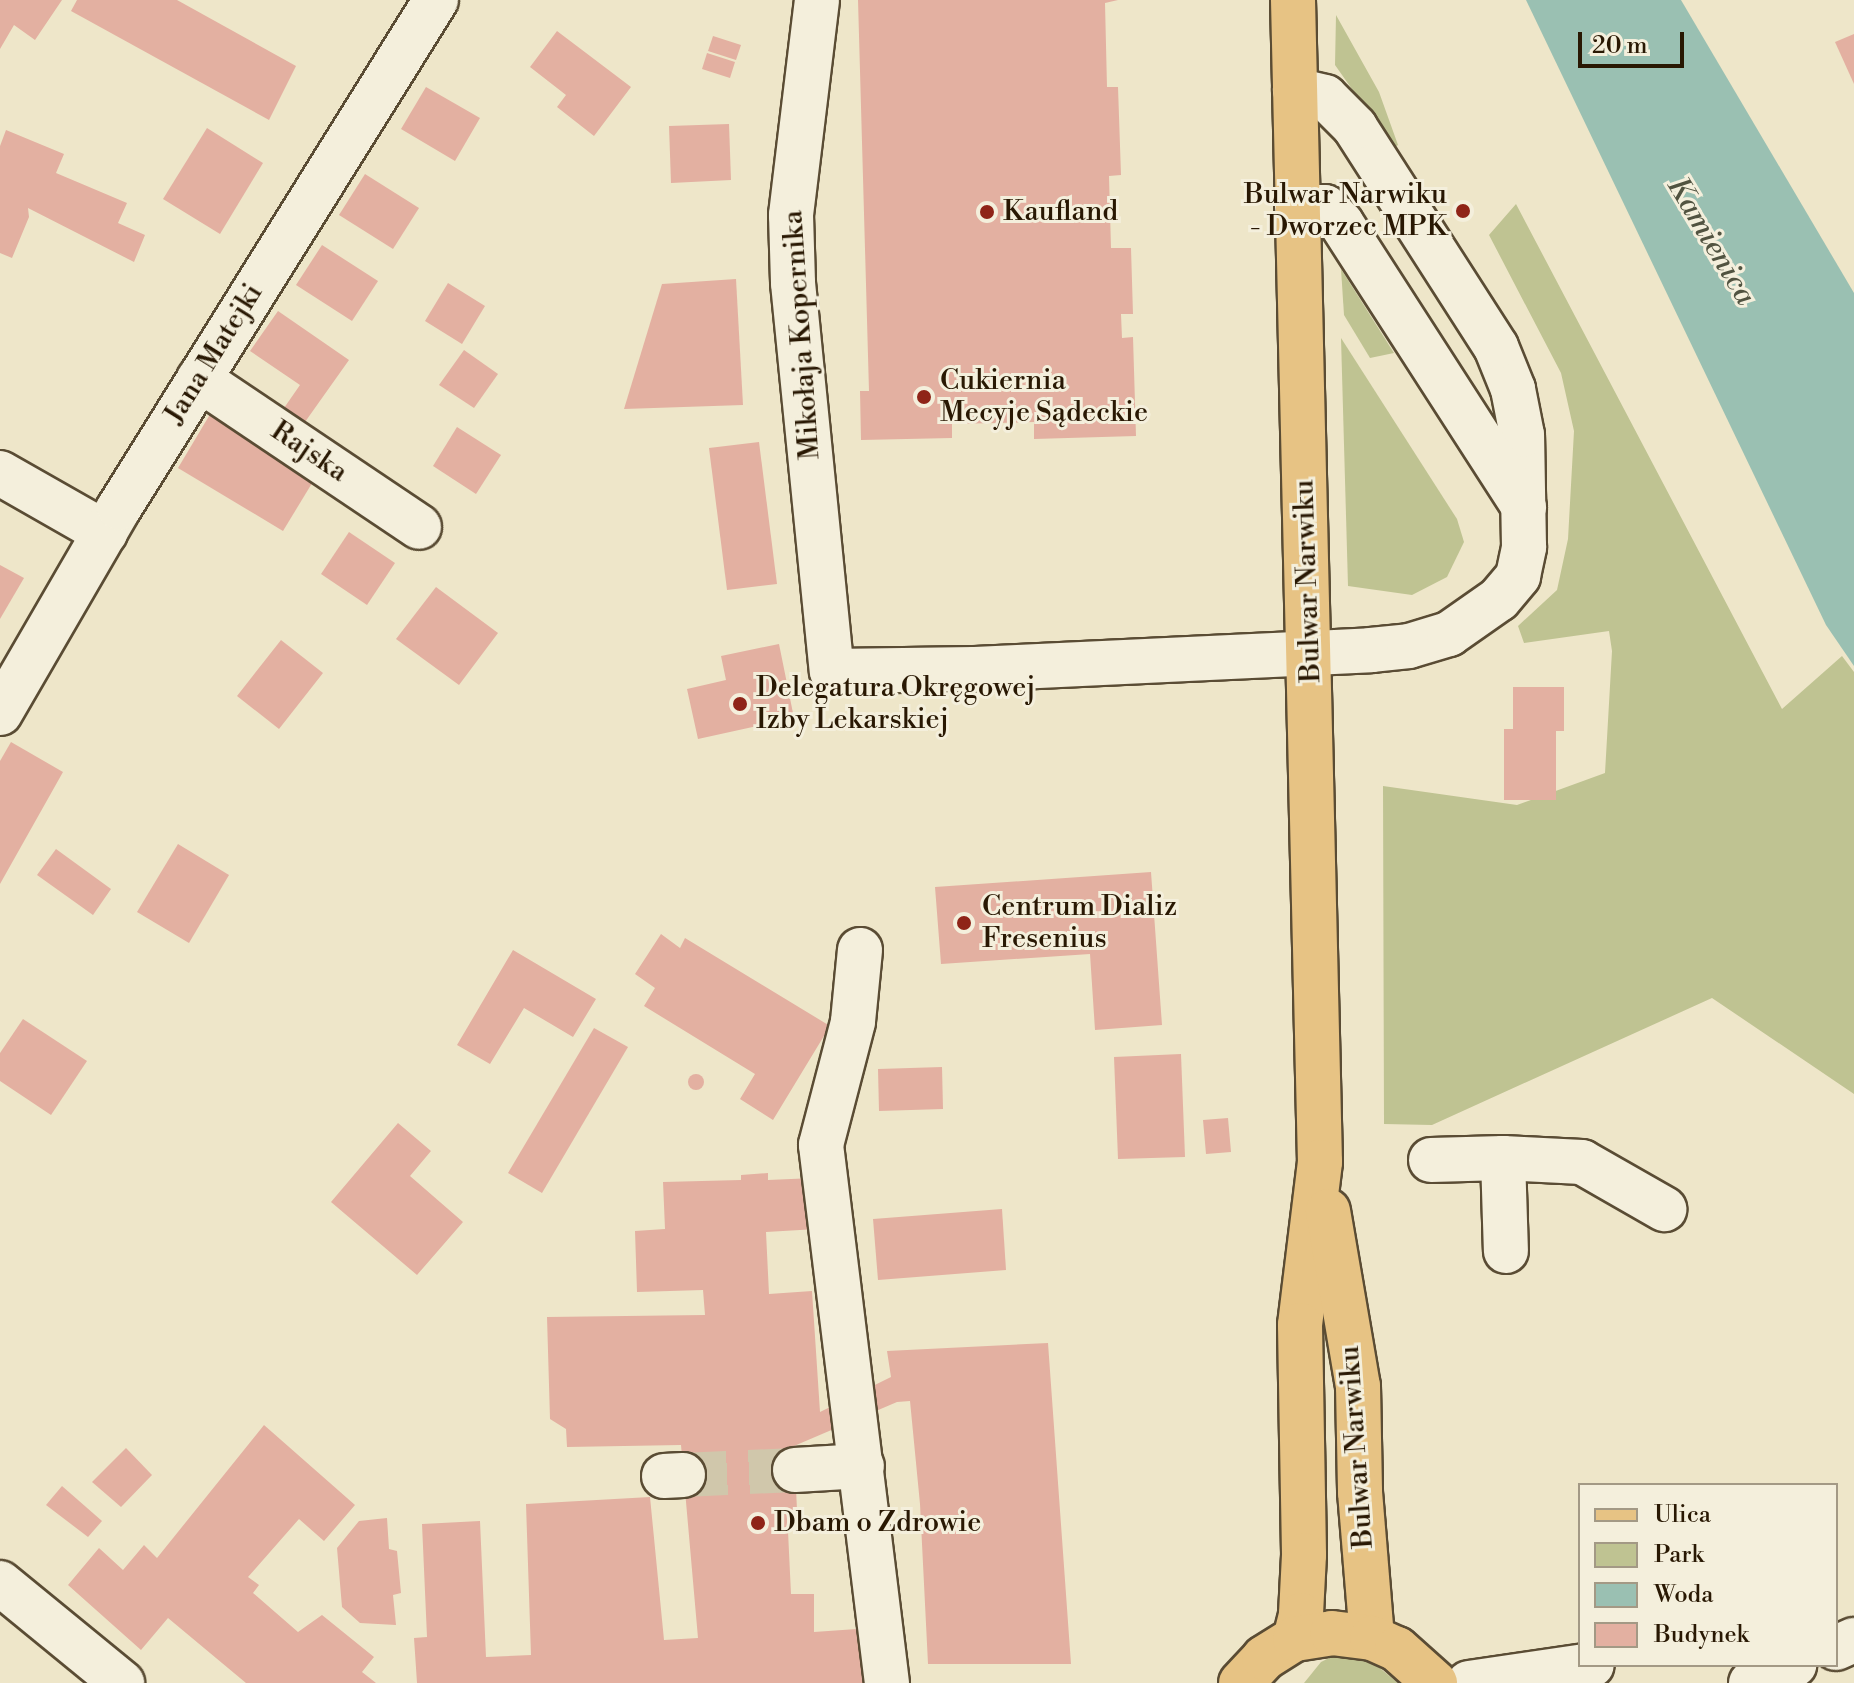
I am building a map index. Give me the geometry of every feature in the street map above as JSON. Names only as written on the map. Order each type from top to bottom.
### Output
[{"type":"main road","name":"Bulwar Narwiku","points":[[1293,0],[1320,1162],[1300,1325],[1304,1555],[1301,1615],[1295,1639]]},
{"type":"main road","name":"Bulwar Narwiku","points":[[1320,1162],[1358,1386],[1360,1492],[1372,1638]]},
{"type":"main road","points":[[1241,1683],[1264,1658],[1295,1639],[1332,1633],[1372,1638],[1397,1649],[1420,1665],[1435,1683]]},
{"type":"street","name":"Jana Matejki","points":[[0,713],[199,379],[436,0]]},
{"type":"street","name":"Mikołaja Kopernika","points":[[817,0],[791,215],[793,283],[832,671],[1045,666],[1310,650]]},
{"type":"street","points":[[1295,90],[1325,97],[1355,127],[1496,347],[1513,389],[1522,435],[1524,507],[1524,547],[1518,576],[1499,599],[1478,617],[1449,634],[1409,646],[1310,650]]},
{"type":"street","points":[[1297,207],[1325,207],[1341,223],[1524,507]]},
{"type":"street","name":"Rajska","points":[[199,379],[419,527]]},
{"type":"street","points":[[0,473],[105,533]]},
{"type":"street","points":[[860,950],[853,1022],[821,1145],[887,1683]]},
{"type":"street","points":[[1431,1160],[1503,1158],[1582,1162],[1664,1209]]},
{"type":"street","points":[[1503,1158],[1506,1251]]},
{"type":"street","points":[[795,1470],[862,1466]]},
{"type":"street","points":[[0,1583],[122,1683]]},
{"type":"street","points":[[1469,1683],[1578,1667]]},
{"type":"street","points":[[1751,1683],[1789,1667]]},
{"type":"green space","points":[[1336,15],[1379,92],[1398,145],[1389,151],[1366,109],[1335,65]]},
{"type":"green space","points":[[1516,204],[1782,709],[1842,656],[1854,672],[1854,1094],[1712,998],[1432,1125],[1384,1124],[1383,786],[1517,805],[1605,773],[1612,651],[1609,631],[1524,643],[1518,626],[1557,590],[1568,539],[1574,431],[1561,373],[1489,235]]},
{"type":"green space","points":[[1341,269],[1394,353],[1370,358],[1344,315]]},
{"type":"green space","points":[[1341,338],[1457,519],[1464,542],[1447,577],[1412,595],[1348,586]]},
{"type":"green space","points":[[1337,1654],[1370,1660],[1398,1683],[1304,1683],[1321,1662]]},
{"type":"water","name":"Kamienica","points":[[1526,0],[1681,0],[1854,293],[1854,666],[1826,625]]},
{"type":"building","points":[[0,0],[62,0],[35,40],[14,25],[0,49]]},
{"type":"building","points":[[77,0],[177,0],[296,66],[269,120],[71,11]]},
{"type":"building","name":"Kaufland","points":[[858,0],[1118,0],[1105,3],[1107,87],[1118,87],[1121,175],[1109,176],[1111,248],[1131,248],[1133,314],[1121,314],[1122,338],[1133,337],[1136,436],[1034,439],[1034,422],[952,424],[952,438],[861,440],[860,391],[869,391]]},
{"type":"building","points":[[557,31],[631,87],[594,136],[557,107],[566,95],[530,67]]},
{"type":"building","points":[[1854,34],[1854,84],[1835,42]]},
{"type":"building","points":[[713,36],[741,45],[736,60],[708,51]]},
{"type":"building","points":[[707,53],[735,62],[730,78],[702,69]]},
{"type":"building","points":[[426,87],[480,118],[455,161],[401,129]]},
{"type":"building","points":[[729,124],[731,180],[671,183],[669,126]]},
{"type":"building","points":[[207,128],[263,163],[220,234],[163,199]]},
{"type":"building","points":[[6,130],[64,154],[56,173],[127,203],[118,223],[145,235],[134,262],[28,208],[29,217],[12,258],[0,253],[0,146]]},
{"type":"building","points":[[365,174],[419,208],[393,249],[339,215]]},
{"type":"building","points":[[322,245],[378,281],[352,321],[296,285]]},
{"type":"building","points":[[736,279],[743,405],[624,409],[662,284]]},
{"type":"building","points":[[448,283],[485,306],[462,344],[425,321]]},
{"type":"building","points":[[278,311],[349,360],[305,422],[284,408],[300,385],[250,351]]},
{"type":"building","points":[[464,350],[498,374],[474,408],[439,385]]},
{"type":"building","points":[[212,411],[317,475],[283,531],[178,468]]},
{"type":"building","points":[[457,427],[501,455],[476,494],[433,466]]},
{"type":"building","points":[[759,442],[777,584],[727,590],[709,448]]},
{"type":"building","points":[[349,532],[395,563],[367,605],[321,574]]},
{"type":"building","points":[[0,565],[24,578],[0,619]]},
{"type":"building","points":[[436,587],[498,633],[459,685],[396,639]]},
{"type":"building","points":[[281,640],[323,673],[279,729],[237,696]]},
{"type":"building","name":"Delegatura Okręgowej Izby Lekarskiej","points":[[779,644],[794,718],[698,739],[687,689],[726,680],[721,656]]},
{"type":"building","points":[[1513,687],[1564,687],[1564,731],[1556,731],[1556,800],[1504,800],[1504,729],[1513,729]]},
{"type":"building","points":[[11,742],[63,772],[0,884],[0,761]]},
{"type":"building","points":[[178,844],[229,875],[189,943],[137,912]]},
{"type":"building","points":[[56,849],[111,889],[93,915],[37,875]]},
{"type":"building","points":[[1151,872],[1162,1025],[1095,1030],[1090,954],[941,964],[935,887]]},
{"type":"building","points":[[661,934],[680,948],[685,938],[830,1026],[773,1120],[740,1099],[755,1074],[644,1006],[655,988],[635,974]]},
{"type":"building","points":[[513,950],[596,999],[573,1037],[524,1008],[490,1064],[457,1045]]},
{"type":"building","points":[[23,1019],[87,1061],[51,1115],[0,1081],[0,1053]]},
{"type":"building","points":[[594,1028],[628,1047],[542,1193],[508,1173]]},
{"type":"building","points":[[1181,1054],[1185,1157],[1118,1159],[1114,1057]]},
{"type":"building","points":[[942,1067],[943,1109],[879,1111],[878,1069]]},
{"type":"building","points":[[696,1074],[702,1076],[702,1088],[696,1090],[690,1088],[688,1082],[690,1076]]},
{"type":"building","points":[[1228,1118],[1231,1152],[1206,1154],[1203,1120]]},
{"type":"building","points":[[398,1123],[431,1151],[410,1176],[463,1222],[417,1275],[331,1202]]},
{"type":"building","points":[[768,1173],[768,1180],[814,1178],[817,1229],[766,1232],[769,1294],[812,1291],[820,1412],[891,1377],[887,1351],[1048,1343],[1071,1664],[928,1664],[920,1504],[910,1401],[897,1402],[794,1446],[797,1510],[787,1510],[791,1594],[814,1594],[814,1632],[871,1628],[876,1683],[417,1683],[414,1638],[427,1637],[422,1524],[480,1521],[486,1657],[531,1655],[526,1504],[650,1497],[664,1640],[698,1638],[681,1445],[567,1447],[566,1429],[550,1419],[547,1317],[705,1315],[703,1290],[637,1292],[635,1231],[665,1229],[663,1182],[741,1180],[741,1175]]},
{"type":"building","points":[[1002,1209],[1006,1270],[878,1280],[873,1219]]},
{"type":"building","points":[[264,1425],[355,1505],[324,1541],[299,1519],[248,1577],[259,1585],[253,1593],[298,1632],[322,1615],[374,1657],[362,1672],[376,1683],[246,1683],[168,1618],[141,1650],[68,1585],[99,1548],[123,1570],[144,1545],[157,1558]]},
{"type":"building","points":[[126,1448],[152,1475],[121,1507],[92,1482]]},
{"type":"building","points":[[62,1486],[102,1521],[88,1537],[46,1505]]},
{"type":"building","points":[[387,1518],[389,1549],[397,1551],[401,1593],[393,1595],[396,1625],[360,1623],[342,1607],[337,1548],[359,1521]]},
{"type":"tunnel","points":[[683,1475],[795,1470]]},
{"type":"place","name":"Bulwar Narwiku - Dworzec MPK","points":[[1463,211]]},
{"type":"place","name":"Kaufland","points":[[987,212]]},
{"type":"place","name":"Cukiernia Mecyje Sądeckie","points":[[924,397]]},
{"type":"place","name":"Delegatura Okręgowej Izby Lekarskiej","points":[[740,704]]},
{"type":"place","name":"Centrum Dializ Fresenius","points":[[964,923]]},
{"type":"place","name":"Dbam o Zdrowie","points":[[758,1523]]}]
